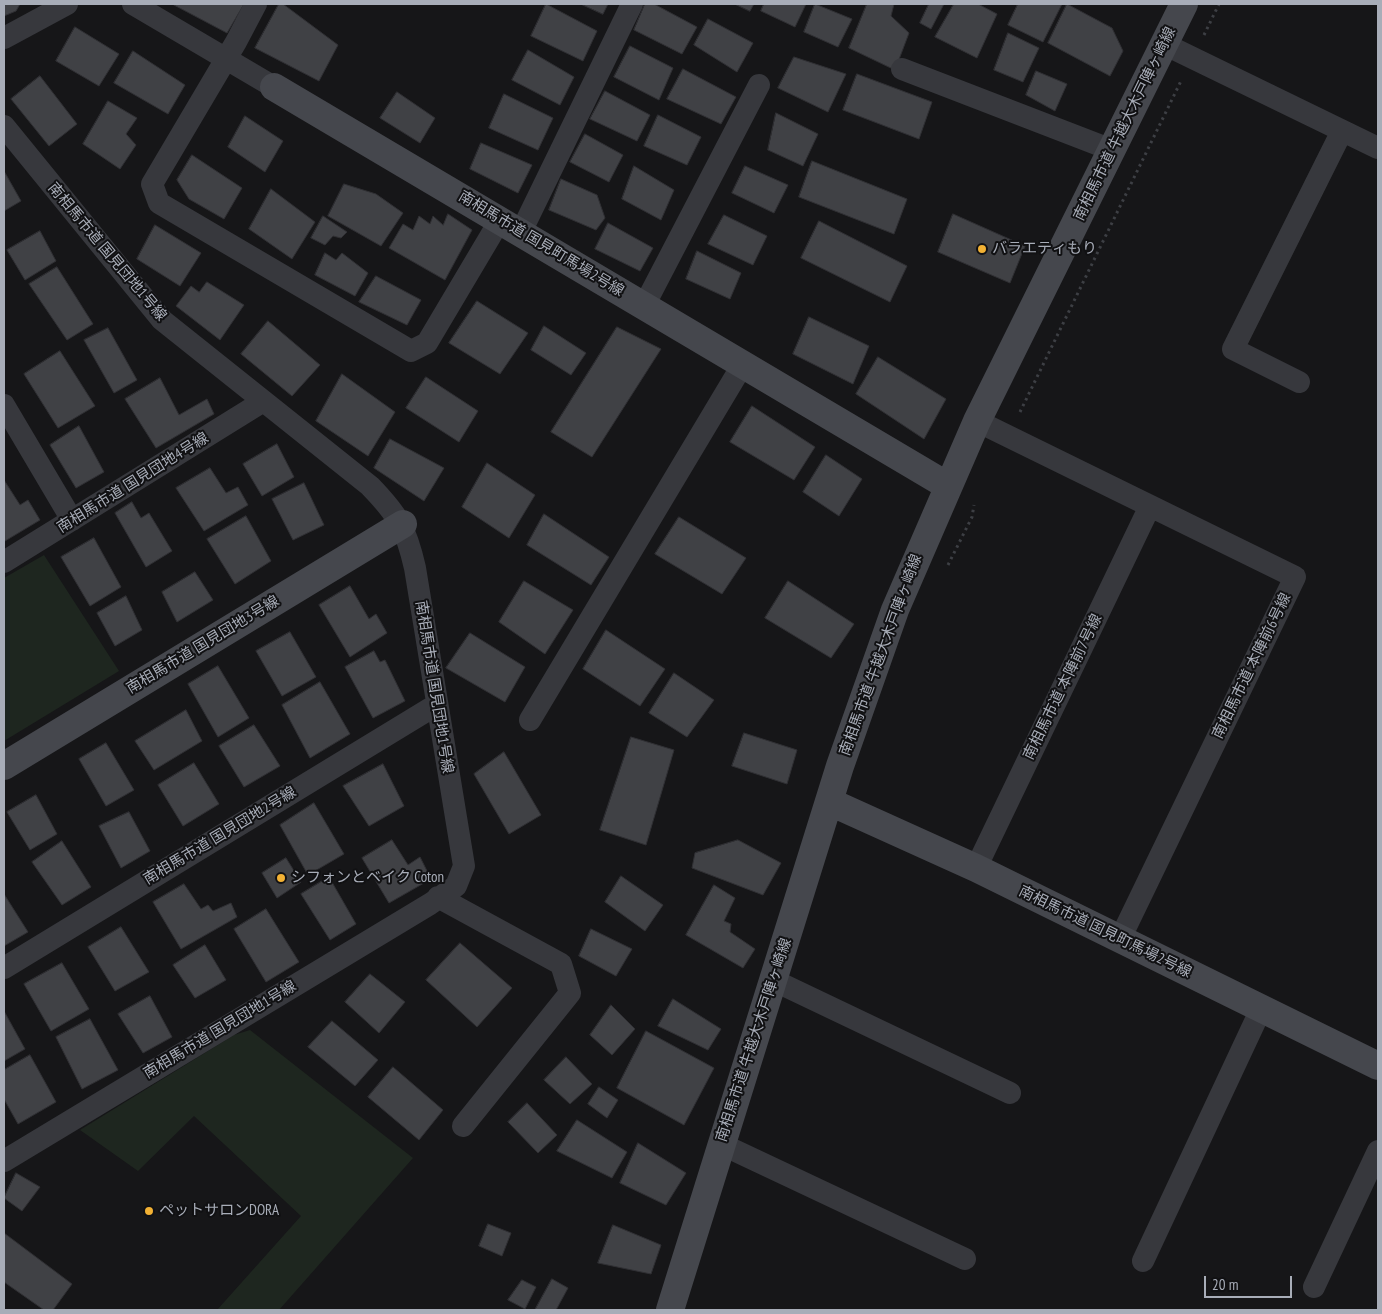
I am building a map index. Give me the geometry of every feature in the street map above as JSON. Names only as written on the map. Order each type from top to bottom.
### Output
[{"type":"street","points":[[4,38],[67,4]]},
{"type":"street","name":"南相馬市道 国見町馬場2号線","points":[[133,4],[948,486]]},
{"type":"street","points":[[256,4],[226,59],[152,184],[158,203],[411,351],[427,343],[510,226],[632,4]]},
{"type":"street","name":"南相馬市道 牛越大木戸陣ヶ崎線","points":[[670,1310],[840,766],[894,610],[977,421],[1184,4]]},
{"type":"street","points":[[1164,44],[1378,148]]},
{"type":"street","points":[[902,69],[1112,150]]},
{"type":"street","points":[[644,306],[759,85]]},
{"type":"street","name":"南相馬市道 国見団地1号線","points":[[4,126],[162,320],[262,402],[370,486],[403,524],[415,568],[436,705],[464,866],[456,886],[4,1161]]},
{"type":"street","points":[[1299,382],[1233,349],[1342,131]]},
{"type":"street","points":[[530,720],[743,364]]},
{"type":"street","name":"南相馬市道 国見団地4号線","points":[[4,562],[262,402]]},
{"type":"street","points":[[4,405],[72,520]]},
{"type":"street","name":"南相馬市道 本陣前6号線","points":[[977,421],[1295,577],[1120,939]]},
{"type":"street","name":"南相馬市道 本陣前7号線","points":[[976,868],[1150,506]]},
{"type":"street","name":"南相馬市道 国見団地3号線","points":[[4,766],[403,524]]},
{"type":"street","name":"南相馬市道 国見団地2号線","points":[[4,968],[436,705]]},
{"type":"street","name":"南相馬市道 国見町馬場2号線","points":[[830,802],[976,868],[1378,1066]]},
{"type":"street","points":[[438,897],[562,964],[570,993],[463,1126]]},
{"type":"street","points":[[772,980],[1010,1093]]},
{"type":"street","points":[[1143,1261],[1260,1009]]},
{"type":"street","points":[[721,1144],[965,1259]]},
{"type":"street","points":[[1314,1287],[1378,1151]]},
{"type":"path","points":[[1006,435],[1013,426],[1219,4]]},
{"type":"path","points":[[947,568],[972,517],[975,496]]},
{"type":"shaded area","points":[[44,555],[119,671],[4,741],[4,578]]},
{"type":"shaded area","points":[[250,1030],[413,1158],[279,1310],[217,1310],[301,1216],[194,1116],[138,1171],[80,1130],[234,1035]]},
{"type":"building","points":[[4,4],[20,4],[16,11],[4,16]]},
{"type":"building","points":[[175,4],[244,4],[227,33]]},
{"type":"building","points":[[279,4],[283,4],[338,45],[319,81],[255,48]]},
{"type":"building","points":[[546,4],[597,31],[583,61],[531,36]]},
{"type":"building","points":[[581,4],[608,4],[603,14]]},
{"type":"building","points":[[645,4],[654,4],[697,27],[682,54],[634,30]]},
{"type":"building","points":[[735,4],[754,4],[750,11]]},
{"type":"building","points":[[764,4],[806,4],[795,27],[761,11]]},
{"type":"building","points":[[815,4],[852,19],[838,47],[804,32]]},
{"type":"building","points":[[867,4],[894,4],[891,16],[909,33],[895,70],[849,48]]},
{"type":"building","points":[[929,4],[944,4],[931,29],[920,23]]},
{"type":"building","points":[[954,4],[978,4],[997,14],[977,58],[935,37]]},
{"type":"building","points":[[1018,4],[1062,4],[1043,42],[1008,25]]},
{"type":"building","points":[[1067,4],[1112,28],[1123,51],[1110,76],[1048,43]]},
{"type":"building","points":[[708,19],[753,43],[737,72],[694,45]]},
{"type":"building","points":[[75,27],[119,54],[99,86],[56,61]]},
{"type":"building","points":[[1008,33],[1039,48],[1023,82],[994,70]]},
{"type":"building","points":[[630,46],[673,68],[659,100],[614,77]]},
{"type":"building","points":[[528,50],[574,77],[560,105],[512,80]]},
{"type":"building","points":[[133,51],[185,85],[168,114],[114,83]]},
{"type":"building","points":[[794,57],[846,74],[828,112],[778,88]]},
{"type":"building","points":[[683,69],[736,97],[721,124],[667,99]]},
{"type":"building","points":[[1036,71],[1067,84],[1055,111],[1026,95]]},
{"type":"building","points":[[857,74],[932,102],[919,139],[843,110]]},
{"type":"building","points":[[40,76],[77,124],[49,146],[11,99]]},
{"type":"building","points":[[605,91],[650,115],[637,141],[590,119]]},
{"type":"building","points":[[397,92],[435,118],[420,143],[380,118]]},
{"type":"building","points":[[504,94],[553,118],[538,150],[489,128]]},
{"type":"building","points":[[108,101],[137,118],[126,134],[136,145],[120,169],[83,144]]},
{"type":"building","points":[[776,113],[818,134],[803,166],[768,150]]},
{"type":"building","points":[[658,115],[701,137],[687,165],[644,146]]},
{"type":"building","points":[[245,116],[283,141],[265,172],[228,147]]},
{"type":"building","points":[[585,134],[623,155],[609,182],[570,162]]},
{"type":"building","points":[[481,143],[532,165],[518,193],[470,169]]},
{"type":"building","points":[[192,155],[242,188],[224,219],[189,199],[177,180]]},
{"type":"building","points":[[812,161],[907,199],[894,234],[799,197]]},
{"type":"building","points":[[634,166],[674,190],[661,220],[622,199]]},
{"type":"building","points":[[745,166],[788,185],[774,213],[732,193]]},
{"type":"building","points":[[4,171],[21,201],[4,211]]},
{"type":"building","points":[[561,179],[597,195],[605,218],[596,230],[549,210]]},
{"type":"building","points":[[344,184],[376,194],[403,213],[381,246],[328,216]]},
{"type":"building","points":[[271,189],[315,222],[292,259],[249,229]]},
{"type":"building","points":[[448,214],[472,230],[445,280],[389,248],[403,224],[413,230],[419,216],[430,224],[433,216],[443,225]]},
{"type":"building","name":"バラエティもり","points":[[953,214],[1025,246],[1010,283],[938,252]]},
{"type":"building","points":[[724,215],[767,236],[753,265],[708,244]]},
{"type":"building","points":[[323,216],[347,232],[341,238],[333,236],[325,245],[311,238]]},
{"type":"building","points":[[819,221],[907,266],[890,302],[801,258]]},
{"type":"building","points":[[608,223],[653,248],[640,271],[595,249]]},
{"type":"building","points":[[155,225],[201,253],[180,286],[137,259]]},
{"type":"building","points":[[40,231],[56,261],[25,280],[7,250]]},
{"type":"building","points":[[697,251],[741,273],[730,299],[686,279]]},
{"type":"building","points":[[325,253],[336,260],[342,253],[368,273],[355,296],[315,275]]},
{"type":"building","points":[[57,267],[93,324],[67,340],[29,284]]},
{"type":"building","points":[[376,276],[421,300],[407,325],[359,302]]},
{"type":"building","points":[[207,282],[244,305],[220,340],[176,306],[191,286],[199,292]]},
{"type":"building","points":[[477,301],[528,333],[500,374],[449,343]]},
{"type":"building","points":[[809,317],[869,346],[853,384],[793,354]]},
{"type":"building","points":[[268,321],[320,365],[292,396],[241,354]]},
{"type":"building","points":[[544,326],[586,353],[571,375],[531,350]]},
{"type":"building","points":[[617,327],[661,349],[592,457],[551,432]]},
{"type":"building","points":[[108,328],[137,380],[114,393],[84,340]]},
{"type":"building","points":[[60,351],[95,406],[58,428],[24,374]]},
{"type":"building","points":[[878,357],[946,399],[924,439],[856,394]]},
{"type":"building","points":[[342,374],[395,412],[368,456],[316,421]]},
{"type":"building","points":[[426,377],[478,411],[459,442],[406,408]]},
{"type":"building","points":[[160,378],[179,415],[207,399],[214,414],[156,448],[125,399]]},
{"type":"building","points":[[752,406],[815,447],[794,480],[730,442]]},
{"type":"building","points":[[79,426],[104,472],[76,488],[50,445]]},
{"type":"building","points":[[390,439],[444,468],[424,501],[374,468]]},
{"type":"building","points":[[277,444],[294,477],[262,496],[243,464]]},
{"type":"building","points":[[826,455],[862,479],[839,516],[803,492]]},
{"type":"building","points":[[487,463],[535,495],[509,538],[462,507]]},
{"type":"building","points":[[210,468],[226,493],[238,487],[248,505],[204,531],[176,488]]},
{"type":"building","points":[[4,480],[20,505],[28,500],[40,520],[5,541]]},
{"type":"building","points":[[304,483],[324,525],[293,540],[272,499]]},
{"type":"building","points":[[132,502],[141,518],[149,513],[172,551],[146,567],[115,513]]},
{"type":"building","points":[[544,514],[609,557],[591,585],[527,545]]},
{"type":"building","points":[[246,516],[271,561],[235,584],[207,539]]},
{"type":"building","points":[[679,517],[746,558],[722,594],[655,554]]},
{"type":"building","points":[[94,538],[121,587],[90,606],[61,557]]},
{"type":"building","points":[[195,572],[213,600],[177,622],[162,592]]},
{"type":"building","points":[[524,581],[573,610],[545,654],[499,622]]},
{"type":"building","points":[[788,581],[854,624],[831,658],[765,618]]},
{"type":"building","points":[[350,586],[369,619],[376,614],[387,633],[350,657],[319,605]]},
{"type":"building","points":[[126,596],[142,630],[115,646],[97,613]]},
{"type":"building","points":[[606,630],[665,669],[640,706],[583,669]]},
{"type":"building","points":[[290,632],[316,677],[282,696],[256,651]]},
{"type":"building","points":[[470,633],[525,667],[505,702],[446,668]]},
{"type":"building","points":[[374,651],[380,662],[385,660],[405,701],[373,718],[345,667]]},
{"type":"building","points":[[218,666],[249,718],[218,737],[188,684]]},
{"type":"building","points":[[674,673],[714,700],[687,737],[649,713]]},
{"type":"building","points":[[320,682],[350,734],[310,758],[282,705]]},
{"type":"building","points":[[186,710],[202,741],[154,770],[135,741]]},
{"type":"building","points":[[254,725],[280,766],[244,787],[219,746]]},
{"type":"building","points":[[744,733],[797,750],[787,784],[732,766]]},
{"type":"building","points":[[631,737],[674,750],[646,845],[600,830]]},
{"type":"building","points":[[106,743],[134,790],[106,806],[79,759]]},
{"type":"building","points":[[504,752],[541,815],[509,834],[474,774]]},
{"type":"building","points":[[194,763],[219,804],[183,826],[158,785]]},
{"type":"building","points":[[383,764],[404,806],[369,826],[343,786]]},
{"type":"building","points":[[36,795],[57,834],[30,850],[7,812]]},
{"type":"building","points":[[314,803],[344,854],[308,875],[280,825]]},
{"type":"building","points":[[129,812],[150,851],[121,868],[99,826]]},
{"type":"building","points":[[392,840],[408,865],[420,857],[431,879],[389,903],[362,858]]},
{"type":"building","points":[[738,840],[781,863],[763,895],[692,868],[695,853]]},
{"type":"building","points":[[62,841],[91,887],[62,905],[32,862]]},
{"type":"building","name":"シフォンとベイク Coton","points":[[286,858],[301,882],[277,898],[262,873]]},
{"type":"building","points":[[621,876],[663,905],[645,931],[605,902]]},
{"type":"building","points":[[329,877],[356,924],[330,940],[301,894]]},
{"type":"building","points":[[184,884],[201,909],[208,905],[213,911],[231,903],[237,917],[181,949],[153,902]]},
{"type":"building","points":[[714,885],[735,898],[724,921],[731,924],[730,932],[755,949],[743,968],[686,935]]},
{"type":"building","points":[[4,894],[28,932],[4,946]]},
{"type":"building","points":[[266,909],[299,962],[266,982],[234,929]]},
{"type":"building","points":[[121,927],[149,972],[115,991],[88,947]]},
{"type":"building","points":[[591,929],[632,949],[616,976],[579,956]]},
{"type":"building","points":[[460,943],[512,988],[477,1027],[426,980]]},
{"type":"building","points":[[205,945],[226,980],[195,998],[173,965]]},
{"type":"building","points":[[62,963],[89,1009],[51,1031],[24,984]]},
{"type":"building","points":[[370,974],[405,1002],[379,1033],[345,1002]]},
{"type":"building","points":[[150,996],[172,1037],[143,1053],[118,1014]]},
{"type":"building","points":[[673,999],[721,1029],[708,1050],[658,1026]]},
{"type":"building","points":[[611,1005],[635,1029],[612,1055],[590,1035]]},
{"type":"building","points":[[4,1011],[25,1049],[4,1061]]},
{"type":"building","points":[[90,1019],[118,1070],[82,1089],[56,1037]]},
{"type":"building","points":[[332,1021],[378,1060],[355,1086],[308,1047]]},
{"type":"building","points":[[646,1031],[714,1068],[684,1125],[617,1088]]},
{"type":"building","points":[[30,1055],[56,1102],[18,1124],[4,1099],[4,1070]]},
{"type":"building","points":[[566,1057],[592,1084],[570,1104],[544,1080]]},
{"type":"building","points":[[393,1067],[443,1110],[419,1140],[368,1097]]},
{"type":"building","points":[[599,1087],[618,1100],[607,1118],[588,1104]]},
{"type":"building","points":[[527,1103],[557,1135],[538,1153],[508,1122]]},
{"type":"building","points":[[577,1120],[627,1152],[612,1178],[557,1151]]},
{"type":"building","points":[[638,1143],[686,1173],[666,1205],[620,1183]]},
{"type":"building","points":[[16,1173],[40,1187],[22,1211],[4,1198]]},
{"type":"building","points":[[488,1224],[511,1233],[502,1256],[479,1246]]},
{"type":"building","points":[[613,1225],[661,1245],[651,1274],[598,1263]]},
{"type":"building","points":[[4,1233],[72,1284],[53,1310],[44,1310],[4,1282]]},
{"type":"building","points":[[552,1279],[568,1288],[556,1310],[535,1310]]},
{"type":"building","points":[[522,1280],[536,1287],[525,1309],[508,1300]]},
{"type":"place","name":"バラエティもり","points":[[982,249]]},
{"type":"place","name":"シフォンとベイク Coton","points":[[281,878]]},
{"type":"place","name":"ペットサロンDORA","points":[[149,1211]]}]
